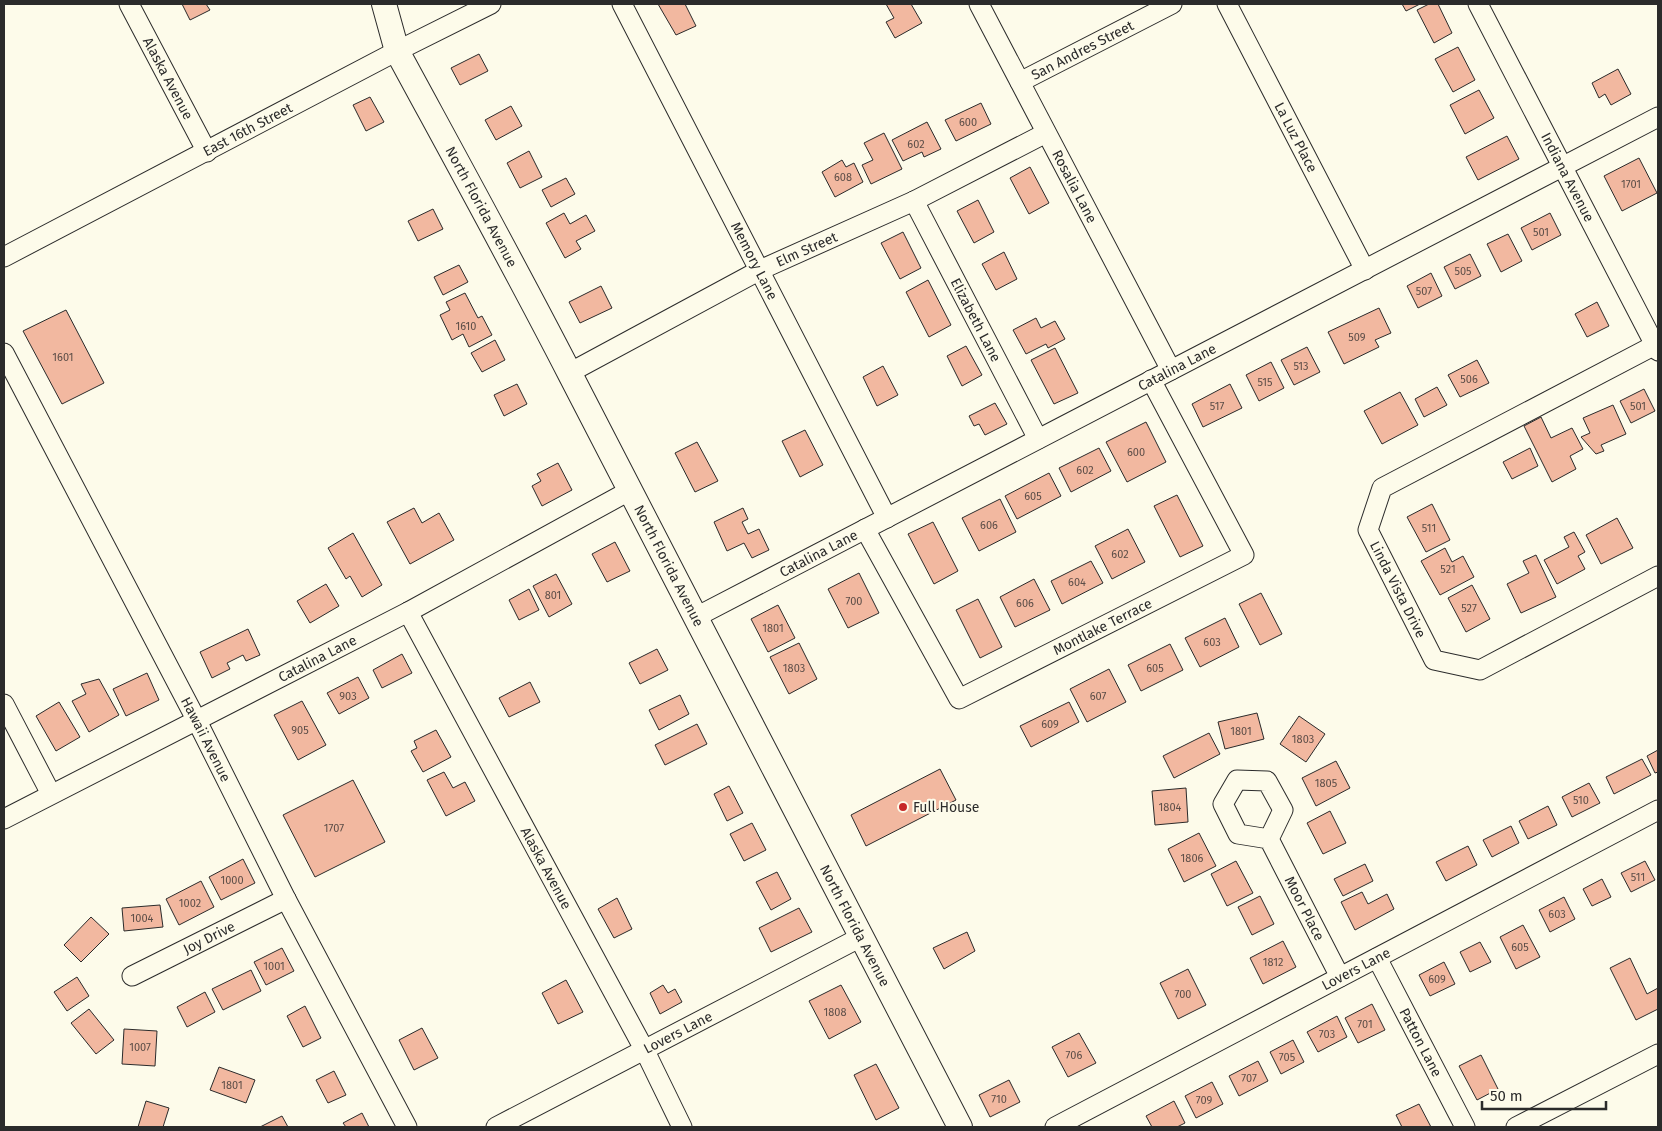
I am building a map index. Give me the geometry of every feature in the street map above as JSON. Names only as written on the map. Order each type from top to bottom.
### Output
[{"type":"main road","name":"North Florida Avenue","points":[[384,4],[397,50],[569,373],[960,1127]]},
{"type":"street","name":"Alaska Avenue","points":[[129,4],[206,152]]},
{"type":"street","name":"East 16th Street","points":[[4,257],[397,50],[491,4]]},
{"type":"street","name":"Memory Lane","points":[[622,4],[887,518]]},
{"type":"street","name":"Rosalia Lane","points":[[979,4],[1171,370]]},
{"type":"street","name":"San Andres Street","points":[[1020,82],[1172,4]]},
{"type":"street","name":"La Luz Place","points":[[1227,4],[1364,270]]},
{"type":"street","name":"Indiana Avenue","points":[[1478,4],[1657,348]]},
{"type":"street","name":"Catalina Lane","points":[[696,617],[1658,117]]},
{"type":"street","name":"Elm Street","points":[[569,373],[760,270],[914,201],[1046,133]]},
{"type":"street","name":"Elizabeth Lane","points":[[914,201],[1038,439]]},
{"type":"street","name":"Linda Vista Drive","points":[[1657,348],[1382,488],[1368,530],[1434,660],[1480,670],[1658,576]]},
{"type":"street","name":"Hawaii Avenue","points":[[4,353],[197,721],[286,899],[407,1127]]},
{"type":"street","name":"Montlake Terrace","points":[[865,529],[960,699],[1244,554],[1151,380]]},
{"type":"street","name":"Catalina Lane","points":[[4,819],[408,612],[629,490]]},
{"type":"street","name":"Alaska Avenue","points":[[408,612],[644,1049],[682,1127]]},
{"type":"street","points":[[4,704],[51,794]]},
{"type":"street","name":"Lovers Lane","points":[[1054,1127],[1658,810]]},
{"type":"street","name":"Moor Place","points":[[1269,839],[1340,977]]},
{"type":"street","name":"Joy Drive","points":[[132,976],[286,899]]},
{"type":"street","name":"Lovers Lane","points":[[496,1127],[861,937]]},
{"type":"street","name":"Patton Lane","points":[[1377,958],[1465,1127]]},
{"type":"street","points":[[1516,1127],[1658,1054]]},
{"type":"building","points":[[182,4],[206,4],[210,10],[190,20]]},
{"type":"building","points":[[658,4],[685,4],[696,26],[676,35]]},
{"type":"building","points":[[886,4],[911,4],[922,23],[895,38],[886,22],[894,18]]},
{"type":"building","points":[[1402,4],[1420,4],[1406,11]]},
{"type":"building","points":[[1429,4],[1438,4],[1452,33],[1434,43],[1417,10]]},
{"type":"building","points":[[1458,47],[1475,80],[1453,92],[1435,59]]},
{"type":"building","points":[[479,54],[488,71],[460,85],[451,68]]},
{"type":"building","points":[[1618,69],[1631,94],[1611,105],[1605,94],[1599,98],[1592,83]]},
{"type":"building","points":[[1479,90],[1494,118],[1465,134],[1450,105]]},
{"type":"building","points":[[370,97],[384,122],[366,131],[353,105]]},
{"type":"building","points":[[981,103],[991,124],[956,141],[945,120]]},
{"type":"building","points":[[511,106],[522,126],[496,140],[485,120]]},
{"type":"building","points":[[927,122],[941,149],[924,157],[922,152],[903,161],[892,140]]},
{"type":"building","points":[[884,133],[902,169],[871,184],[862,165],[873,160],[864,143]]},
{"type":"building","points":[[1507,136],[1519,159],[1478,180],[1466,157]]},
{"type":"building","points":[[529,151],[542,177],[520,188],[507,163]]},
{"type":"building","points":[[1639,158],[1657,193],[1622,211],[1604,176]]},
{"type":"building","points":[[842,160],[846,167],[854,163],[863,182],[835,197],[822,172]]},
{"type":"building","points":[[1030,167],[1049,203],[1029,214],[1010,178]]},
{"type":"building","points":[[566,178],[575,194],[551,207],[542,190]]},
{"type":"building","points":[[978,200],[994,232],[974,243],[957,211]]},
{"type":"building","points":[[433,209],[443,229],[418,241],[408,221]]},
{"type":"building","points":[[564,213],[570,224],[586,215],[595,231],[576,241],[581,249],[565,258],[546,223]]},
{"type":"building","points":[[1550,213],[1561,235],[1532,250],[1521,228]]},
{"type":"building","points":[[903,232],[921,268],[900,279],[881,243]]},
{"type":"building","points":[[1508,234],[1522,261],[1501,272],[1487,244]]},
{"type":"building","points":[[1004,252],[1017,279],[996,290],[982,264]]},
{"type":"building","points":[[1470,254],[1481,276],[1455,289],[1444,267]]},
{"type":"building","points":[[459,265],[468,282],[443,295],[434,277]]},
{"type":"building","points":[[1431,273],[1442,296],[1418,308],[1407,286]]},
{"type":"building","points":[[928,280],[951,325],[929,337],[906,292]]},
{"type":"building","points":[[601,286],[612,308],[580,323],[569,302]]},
{"type":"building","points":[[465,293],[478,318],[482,316],[492,335],[469,347],[463,334],[452,340],[440,315],[450,310],[446,302]]},
{"type":"building","points":[[1597,302],[1609,326],[1587,337],[1575,314]]},
{"type":"building","points":[[1379,308],[1391,333],[1375,340],[1379,347],[1344,364],[1328,332]]},
{"type":"building","points":[[66,310],[104,383],[62,404],[23,331]]},
{"type":"building","points":[[1036,318],[1041,328],[1055,321],[1065,339],[1048,348],[1046,344],[1026,354],[1013,330]]},
{"type":"building","points":[[495,340],[505,360],[482,372],[471,353]]},
{"type":"building","points":[[966,346],[982,375],[962,386],[947,356]]},
{"type":"building","points":[[1307,347],[1320,372],[1294,385],[1281,360]]},
{"type":"building","points":[[1055,348],[1078,393],[1054,404],[1031,360]]},
{"type":"building","points":[[1477,360],[1489,383],[1460,397],[1448,375]]},
{"type":"building","points":[[1271,362],[1284,388],[1259,401],[1246,375]]},
{"type":"building","points":[[883,366],[898,395],[877,406],[863,377]]},
{"type":"building","points":[[517,384],[527,404],[504,416],[494,395]]},
{"type":"building","points":[[1230,384],[1242,408],[1203,427],[1192,404]]},
{"type":"building","points":[[1437,387],[1447,405],[1424,417],[1415,399]]},
{"type":"building","points":[[1644,389],[1655,411],[1631,423],[1620,401]]},
{"type":"building","points":[[1400,392],[1418,425],[1382,444],[1364,411]]},
{"type":"building","points":[[995,403],[1007,424],[985,435],[979,424],[974,426],[969,416]]},
{"type":"building","points":[[1613,405],[1626,434],[1601,445],[1604,451],[1596,454],[1581,437],[1590,433],[1583,418]]},
{"type":"building","points":[[1541,417],[1551,438],[1572,428],[1583,449],[1570,456],[1576,469],[1552,482],[1524,426]]},
{"type":"building","points":[[1146,422],[1166,462],[1127,482],[1106,442]]},
{"type":"building","points":[[805,430],[823,465],[800,477],[782,441]]},
{"type":"building","points":[[697,442],[718,481],[695,492],[675,453]]},
{"type":"building","points":[[1099,448],[1111,471],[1071,492],[1059,468]]},
{"type":"building","points":[[1530,448],[1538,466],[1512,479],[1503,462]]},
{"type":"building","points":[[558,463],[572,490],[542,506],[532,486],[541,481],[537,474]]},
{"type":"building","points":[[1049,473],[1061,496],[1017,519],[1005,496]]},
{"type":"building","points":[[1177,495],[1203,546],[1180,557],[1154,506]]},
{"type":"building","points":[[1000,499],[1016,532],[979,551],[962,518]]},
{"type":"building","points":[[1432,504],[1450,540],[1426,552],[1407,517]]},
{"type":"building","points":[[414,508],[422,523],[439,513],[454,540],[410,564],[387,522]]},
{"type":"building","points":[[743,508],[748,519],[742,522],[748,534],[759,529],[769,550],[752,558],[744,543],[727,551],[714,522]]},
{"type":"building","points":[[1617,518],[1633,548],[1601,564],[1586,535]]},
{"type":"building","points":[[933,522],[958,571],[934,584],[908,534]]},
{"type":"building","points":[[1128,529],[1145,562],[1112,579],[1095,546]]},
{"type":"building","points":[[1574,532],[1585,552],[1578,556],[1585,569],[1557,584],[1544,560],[1569,547],[1564,537]]},
{"type":"building","points":[[353,533],[382,585],[362,597],[350,576],[346,579],[328,548]]},
{"type":"building","points":[[615,542],[630,571],[607,582],[592,554]]},
{"type":"building","points":[[1445,548],[1452,562],[1463,556],[1474,577],[1440,595],[1421,561]]},
{"type":"building","points":[[1536,555],[1556,597],[1521,613],[1507,584],[1529,573],[1523,561]]},
{"type":"building","points":[[1091,561],[1103,583],[1062,604],[1051,581]]},
{"type":"building","points":[[859,573],[879,613],[848,628],[828,589]]},
{"type":"building","points":[[556,574],[572,604],[549,617],[533,586]]},
{"type":"building","points":[[1034,579],[1050,610],[1015,627],[1000,597]]},
{"type":"building","points":[[326,584],[339,606],[310,623],[297,601]]},
{"type":"building","points":[[1472,585],[1490,619],[1466,632],[1448,598]]},
{"type":"building","points":[[529,589],[539,610],[519,620],[509,600]]},
{"type":"building","points":[[1261,593],[1282,634],[1260,645],[1239,604]]},
{"type":"building","points":[[978,599],[1002,647],[980,658],[956,610]]},
{"type":"building","points":[[778,605],[795,638],[768,652],[751,619]]},
{"type":"building","points":[[1225,618],[1239,647],[1200,667],[1185,638]]},
{"type":"building","points":[[248,629],[260,655],[246,661],[243,655],[227,663],[230,669],[212,678],[200,652]]},
{"type":"building","points":[[799,643],[817,679],[789,694],[770,657]]},
{"type":"building","points":[[1170,644],[1183,670],[1141,691],[1128,665]]},
{"type":"building","points":[[657,649],[668,670],[640,684],[629,663]]},
{"type":"building","points":[[402,654],[412,673],[382,688],[373,670]]},
{"type":"building","points":[[1109,669],[1126,702],[1087,722],[1070,689]]},
{"type":"building","points":[[147,673],[159,700],[126,716],[113,689]]},
{"type":"building","points":[[358,677],[369,698],[339,714],[327,693]]},
{"type":"building","points":[[99,679],[119,715],[89,732],[72,701],[86,694],[81,684]]},
{"type":"building","points":[[530,682],[540,702],[509,717],[499,698]]},
{"type":"building","points":[[680,695],[689,714],[659,730],[649,710]]},
{"type":"building","points":[[302,701],[326,745],[298,760],[274,715]]},
{"type":"building","points":[[59,702],[80,737],[56,751],[36,716]]},
{"type":"building","points":[[1069,702],[1079,722],[1031,747],[1020,726]]},
{"type":"building","points":[[1257,713],[1264,739],[1225,749],[1218,722]]},
{"type":"building","points":[[1299,716],[1325,734],[1306,762],[1280,744]]},
{"type":"building","points":[[697,724],[707,744],[665,765],[655,745]]},
{"type":"building","points":[[436,730],[451,757],[423,772],[411,751],[417,748],[414,741]]},
{"type":"building","points":[[1209,733],[1220,754],[1174,778],[1163,756]]},
{"type":"building","points":[[1658,750],[1658,772],[1655,773],[1647,756]]},
{"type":"building","points":[[1642,759],[1651,775],[1614,794],[1606,777]]},
{"type":"building","points":[[1336,761],[1350,788],[1316,806],[1302,778]]},
{"type":"building","name":"Full House","points":[[940,769],[956,800],[866,846],[851,815]]},
{"type":"building","points":[[444,772],[453,788],[465,782],[475,801],[446,816],[427,780]]},
{"type":"building","points":[[353,780],[385,842],[315,877],[283,815]]},
{"type":"building","points":[[1589,783],[1600,803],[1572,817],[1562,797]]},
{"type":"building","points":[[729,786],[743,813],[727,821],[714,794]]},
{"type":"building","points":[[1186,788],[1188,822],[1155,825],[1152,791]]},
{"type":"building","points":[[1548,806],[1557,825],[1528,839],[1519,821]]},
{"type":"building","points":[[1330,811],[1346,843],[1323,854],[1307,823]]},
{"type":"building","points":[[752,823],[766,850],[744,861],[730,834]]},
{"type":"building","points":[[1511,826],[1519,843],[1492,857],[1483,840]]},
{"type":"building","points":[[1199,833],[1216,866],[1184,882],[1168,849]]},
{"type":"building","points":[[1468,846],[1477,865],[1446,881],[1436,862]]},
{"type":"building","points":[[243,859],[255,883],[221,900],[209,877]]},
{"type":"building","points":[[1236,861],[1253,893],[1227,906],[1211,874]]},
{"type":"building","points":[[1645,861],[1655,880],[1631,892],[1621,873]]},
{"type":"building","points":[[1365,864],[1373,881],[1343,896],[1334,879]]},
{"type":"building","points":[[777,872],[791,899],[771,910],[756,882]]},
{"type":"building","points":[[1602,879],[1611,897],[1592,906],[1583,889]]},
{"type":"building","points":[[201,881],[214,907],[179,925],[166,899]]},
{"type":"building","points":[[1362,892],[1368,904],[1387,894],[1394,909],[1355,930],[1341,902]]},
{"type":"building","points":[[1260,896],[1274,924],[1252,935],[1238,907]]},
{"type":"building","points":[[1564,897],[1575,919],[1550,932],[1539,910]]},
{"type":"building","points":[[617,898],[632,929],[614,938],[598,909]]},
{"type":"building","points":[[160,905],[163,927],[124,931],[122,908]]},
{"type":"building","points":[[799,908],[812,932],[771,952],[759,928]]},
{"type":"building","points":[[91,917],[109,934],[81,962],[64,945]]},
{"type":"building","points":[[1523,925],[1540,957],[1516,969],[1500,937]]},
{"type":"building","points":[[967,932],[975,951],[944,969],[933,948]]},
{"type":"building","points":[[1283,941],[1296,967],[1263,984],[1250,958]]},
{"type":"building","points":[[1480,942],[1491,962],[1470,972],[1460,952]]},
{"type":"building","points":[[282,948],[294,971],[266,985],[254,962]]},
{"type":"building","points":[[1630,958],[1647,994],[1658,988],[1658,1009],[1636,1020],[1610,968]]},
{"type":"building","points":[[1444,962],[1455,984],[1430,996],[1419,975]]},
{"type":"building","points":[[1188,969],[1206,1005],[1178,1019],[1160,983]]},
{"type":"building","points":[[251,970],[261,991],[223,1010],[212,989]]},
{"type":"building","points":[[77,977],[89,996],[67,1011],[54,992]]},
{"type":"building","points":[[566,980],[583,1012],[558,1024],[542,993]]},
{"type":"building","points":[[663,985],[668,993],[675,989],[682,1002],[660,1014],[650,993]]},
{"type":"building","points":[[841,985],[861,1022],[829,1039],[809,1001]]},
{"type":"building","points":[[205,992],[215,1012],[187,1027],[177,1007]]},
{"type":"building","points":[[1372,1004],[1385,1030],[1358,1043],[1345,1018]]},
{"type":"building","points":[[305,1006],[321,1038],[303,1047],[287,1016]]},
{"type":"building","points":[[89,1009],[114,1040],[96,1054],[71,1023]]},
{"type":"building","points":[[1337,1016],[1347,1037],[1318,1052],[1307,1032]]},
{"type":"building","points":[[422,1028],[438,1058],[414,1070],[399,1040]]},
{"type":"building","points":[[124,1029],[157,1031],[155,1066],[122,1064]]},
{"type":"building","points":[[1079,1033],[1096,1063],[1068,1077],[1052,1047]]},
{"type":"building","points":[[1293,1040],[1304,1062],[1281,1074],[1270,1052]]},
{"type":"building","points":[[1481,1055],[1498,1089],[1477,1100],[1459,1066]]},
{"type":"building","points":[[1258,1061],[1268,1081],[1239,1096],[1229,1076]]},
{"type":"building","points":[[876,1064],[899,1108],[876,1120],[854,1075]]},
{"type":"building","points":[[219,1067],[255,1080],[246,1103],[210,1090]]},
{"type":"building","points":[[334,1071],[346,1095],[328,1103],[316,1080]]},
{"type":"building","points":[[1009,1080],[1020,1102],[990,1117],[979,1095]]},
{"type":"building","points":[[1212,1082],[1223,1104],[1196,1118],[1185,1096]]},
{"type":"building","points":[[146,1101],[169,1108],[163,1127],[138,1127]]},
{"type":"building","points":[[1174,1101],[1185,1123],[1177,1127],[1152,1127],[1146,1116]]},
{"type":"building","points":[[1419,1104],[1431,1127],[1402,1127],[1396,1115]]},
{"type":"building","points":[[362,1113],[369,1127],[346,1127],[343,1123]]},
{"type":"building","points":[[282,1116],[288,1127],[260,1127]]},
{"type":"place","name":"Full House","points":[[903,807]]}]
